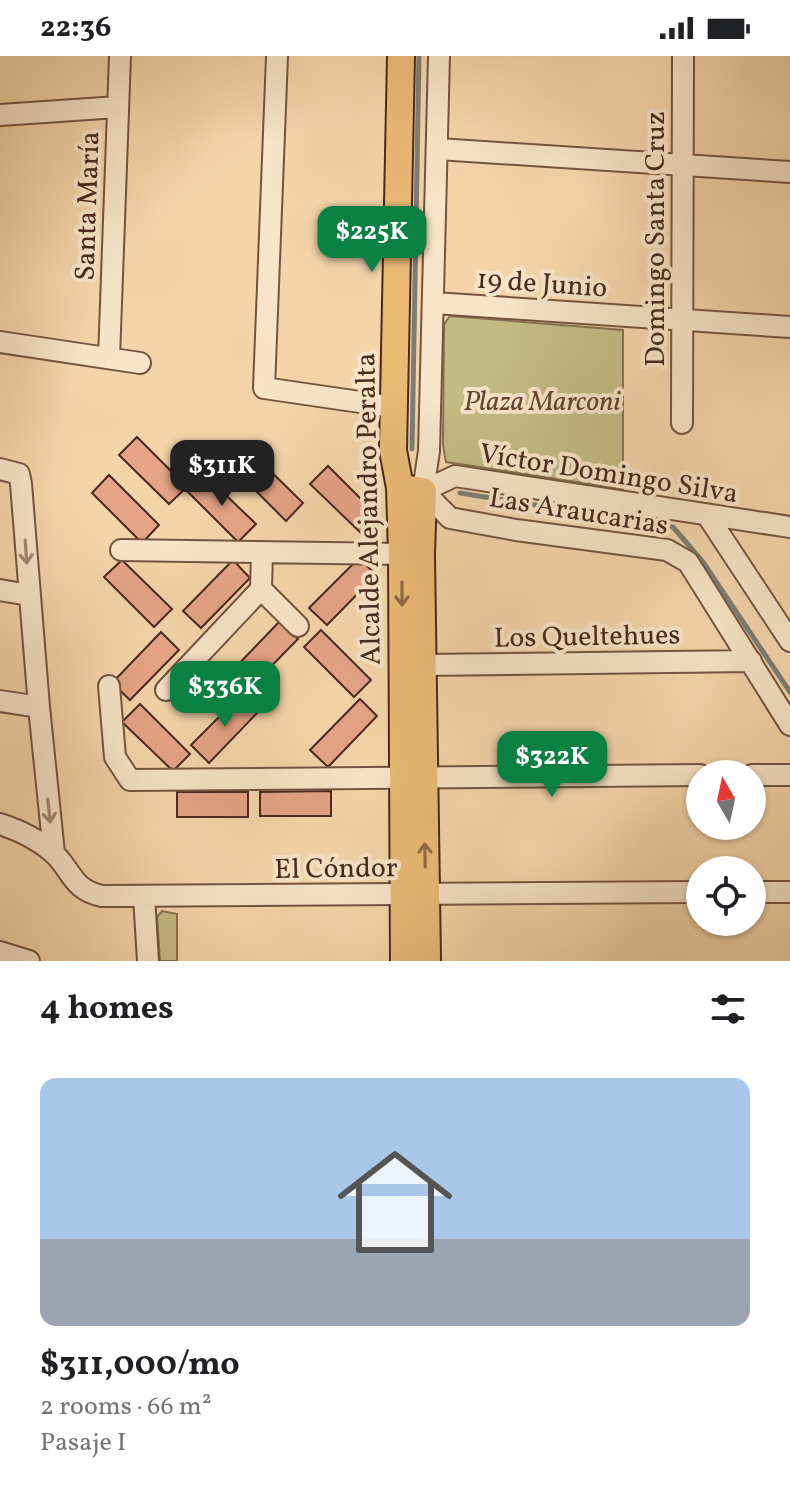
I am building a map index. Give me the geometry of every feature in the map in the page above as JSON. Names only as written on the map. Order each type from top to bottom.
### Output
[{"type":"main road","name":"Alcalde Alejandro Peralta","points":[[401,56],[393,450],[411,489],[421,555],[423,665],[414,778]]},
{"type":"main road","name":"Alcalde Alejandro Peralta","points":[[411,489],[402,554],[414,778],[415,894],[427,961]]},
{"type":"main road","name":"Alcalde Alejandro Peralta","points":[[404,961],[415,894]]},
{"type":"street","name":"Santa María","points":[[109,358],[120,56]]},
{"type":"street","points":[[277,56],[264,388],[394,407]]},
{"type":"street","name":"Alcalde Alejandro Peralta","points":[[411,489],[429,451],[439,56]]},
{"type":"street","name":"Domingo Santa Cruz","points":[[682,423],[683,56]]},
{"type":"street","points":[[0,115],[118,107]]},
{"type":"street","points":[[438,149],[790,172]]},
{"type":"street","name":"19 de Junio","points":[[434,303],[790,327]]},
{"type":"street","points":[[0,342],[140,363]]},
{"type":"street","points":[[10,472],[29,595],[54,853]]},
{"type":"street","name":"Víctor Domingo Silva","points":[[411,489],[455,476],[790,527]]},
{"type":"street","name":"Las Araucarias","points":[[411,489],[450,518],[678,554],[688,562],[790,725]]},
{"type":"street","name":"Las Araucarias","points":[[707,515],[790,641]]},
{"type":"street","points":[[121,550],[402,554]]},
{"type":"street","points":[[166,690],[261,589],[262,552]]},
{"type":"street","points":[[261,589],[298,626]]},
{"type":"street","points":[[0,590],[29,595]]},
{"type":"street","name":"Los Queltehues","points":[[423,665],[751,661]]},
{"type":"street","points":[[109,686],[115,757],[130,780],[686,775]]},
{"type":"street","points":[[0,701],[39,707]]},
{"type":"street","points":[[766,775],[790,775]]},
{"type":"street","name":"El Cóndor","points":[[0,824],[32,837],[54,853],[76,884],[92,894],[686,892]]},
{"type":"street","points":[[766,892],[790,892]]},
{"type":"street","points":[[144,896],[148,961]]},
{"type":"street","points":[[0,952],[29,961]]},
{"type":"green space","name":"Plaza Marconi","points":[[450,316],[623,330],[623,489],[446,462],[443,445],[444,324]]},
{"type":"green space","points":[[162,911],[177,914],[177,961],[160,961],[157,917]]},
{"type":"building","points":[[137,437],[187,487],[169,504],[119,455]]},
{"type":"building","points":[[253,454],[303,503],[286,521],[236,471]]},
{"type":"building","points":[[328,466],[378,516],[361,533],[310,484]]},
{"type":"building","points":[[109,475],[159,525],[142,543],[92,493]]},
{"type":"building","points":[[205,475],[256,524],[238,542],[188,492]]},
{"type":"building","points":[[359,558],[376,575],[327,625],[309,608]]},
{"type":"building","points":[[122,560],[172,609],[154,627],[104,577]]},
{"type":"building","points":[[233,560],[250,578],[201,628],[183,611]]},
{"type":"building","points":[[280,621],[298,639],[249,689],[231,672]]},
{"type":"building","points":[[321,630],[371,680],[354,697],[304,647]]},
{"type":"building","points":[[161,632],[179,650],[130,700],[112,683]]},
{"type":"building","points":[[241,695],[258,712],[209,763],[191,745]]},
{"type":"building","points":[[360,699],[377,716],[328,767],[310,750]]},
{"type":"building","points":[[140,704],[190,754],[173,771],[122,722]]},
{"type":"building","points":[[331,791],[331,816],[260,816],[260,792]]},
{"type":"building","points":[[177,792],[248,792],[248,817],[177,817]]},
{"type":"waterway","points":[[412,449],[419,56]]},
{"type":"waterway","points":[[460,493],[673,527],[703,562],[790,692]]}]
